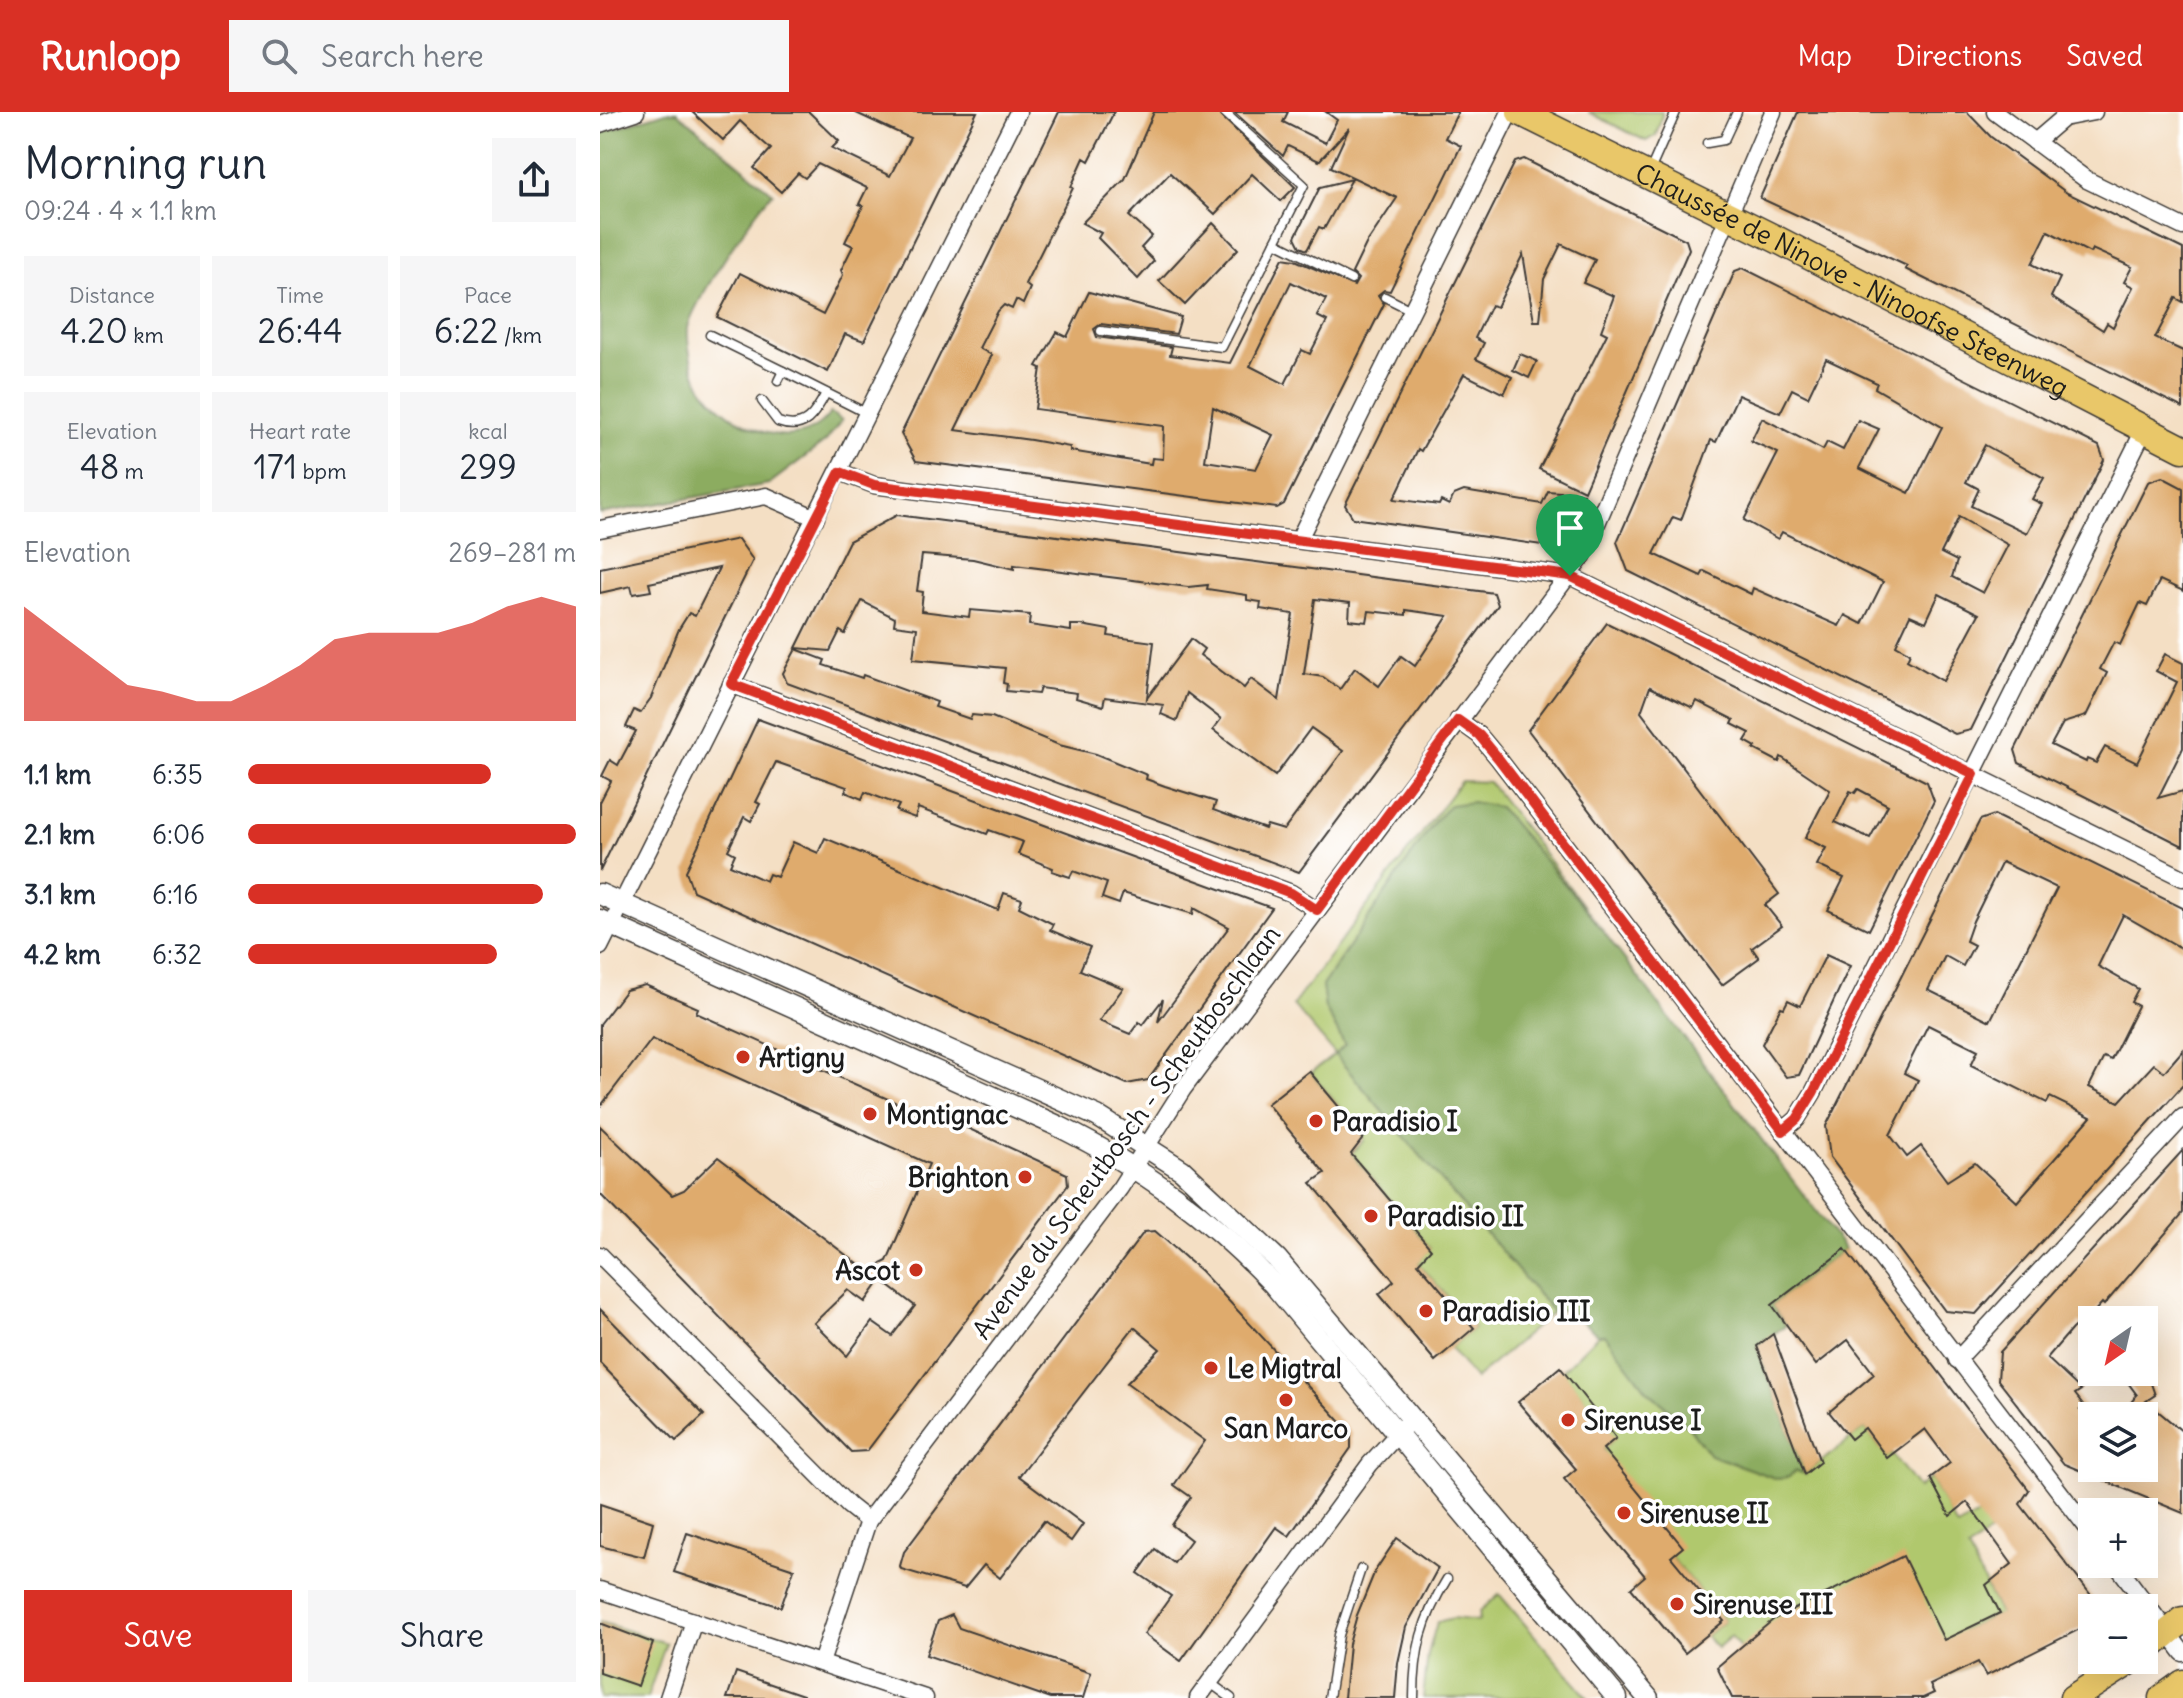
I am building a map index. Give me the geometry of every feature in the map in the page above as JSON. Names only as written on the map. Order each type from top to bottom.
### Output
[{"type":"main road","name":"Chaussée de Ninove - Ninoofse Steenweg","points":[[1520,112],[1729,215],[2183,449]]},
{"type":"main road","points":[[2158,1645],[2178,1635]]},
{"type":"main road","points":[[2073,1698],[2110,1674]]},
{"type":"main road","points":[[2162,1698],[2183,1683]]},
{"type":"street","points":[[600,124],[636,112]]},
{"type":"street","points":[[600,947],[606,922],[624,904],[1018,112]]},
{"type":"street","points":[[1299,539],[1510,112]]},
{"type":"street","name":"Avenue du Scheutbosch - Scheutboschlaan","points":[[821,1663],[868,1521],[1120,1188],[1183,1089],[1583,556],[1773,112]]},
{"type":"street","points":[[1995,112],[2087,180],[2183,227]]},
{"type":"street","points":[[2035,142],[2063,118],[2094,112]]},
{"type":"street","points":[[1783,1131],[1797,1119],[1813,1093],[2144,430]]},
{"type":"street","points":[[840,472],[874,485],[1570,576],[2183,878]]},
{"type":"street","points":[[600,529],[766,496],[816,518]]},
{"type":"street","points":[[731,684],[1291,893],[1317,910]]},
{"type":"street","points":[[1458,720],[1479,735],[1498,758],[2078,1516]]},
{"type":"street","points":[[600,894],[1097,1116],[1182,1170],[1277,1259],[1648,1698]]},
{"type":"street","points":[[606,922],[1058,1126],[1169,1188],[1238,1247],[1274,1285],[1617,1698]]},
{"type":"street","points":[[1957,1360],[2183,1117]]},
{"type":"street","points":[[600,1255],[838,1495],[868,1521]]},
{"type":"street","points":[[1198,1698],[1370,1464],[1413,1419]]},
{"type":"street","points":[[2128,1578],[2178,1635]]},
{"type":"street","points":[[1534,1599],[1552,1584]]},
{"type":"street","points":[[600,1590],[925,1698]]},
{"type":"street","points":[[668,1698],[694,1621]]},
{"type":"lane","points":[[1101,331],[1222,347],[1304,185],[1224,112]]},
{"type":"lane","points":[[1648,175],[1676,112]]},
{"type":"lane","points":[[1707,143],[1724,140],[1737,112]]},
{"type":"lane","points":[[1275,242],[1351,280]]},
{"type":"lane","points":[[1385,297],[1411,310]]},
{"type":"lane","points":[[710,335],[868,414]]},
{"type":"lane","points":[[778,381],[783,371]]},
{"type":"lane","points":[[762,401],[778,422],[795,425],[810,419],[826,393]]},
{"type":"lane","points":[[1329,1698],[1339,1635],[1361,1569]]},
{"type":"lane","points":[[1414,1698],[1414,1667],[1426,1613],[1447,1579]]},
{"type":"lane","points":[[1208,1681],[1231,1698]]},
{"type":"green space","points":[[666,112],[677,112],[773,193],[725,259],[692,317],[688,339],[696,376],[720,407],[757,430],[777,435],[797,434],[815,428],[830,413],[842,420],[826,441],[769,484],[600,514],[600,133]]},
{"type":"green space","points":[[1588,112],[1662,112],[1662,115],[1656,135],[1646,141]]},
{"type":"green space","points":[[1461,781],[1489,782],[1590,914],[1499,807],[1435,821],[1322,986],[1325,1008],[1345,1046],[1336,1055],[1553,1312],[1475,1379],[1450,1348],[1474,1328],[1418,1263],[1430,1248],[1351,1154],[1364,1141],[1364,1137],[1311,1073],[1335,1054],[1293,1005]]},
{"type":"green space","points":[[1472,802],[1499,807],[1590,914],[1845,1249],[1772,1305],[1786,1325],[1757,1346],[1805,1474],[1795,1471],[1789,1477],[1778,1479],[1710,1455],[1689,1427],[1647,1390],[1605,1335],[1598,1335],[1569,1310],[1553,1312],[1335,1055],[1345,1045],[1325,1008],[1322,986],[1435,821],[1450,805]]},
{"type":"green space","points":[[1605,1334],[1647,1390],[1689,1427],[1710,1455],[1777,1479],[1795,1471],[1806,1473],[1865,1428],[1887,1457],[1892,1454],[1918,1488],[1930,1478],[1957,1527],[1978,1515],[1995,1528],[1968,1550],[2001,1616],[1995,1615],[1963,1631],[1978,1662],[1937,1681],[1740,1648],[1731,1636],[1717,1648],[1706,1636],[1724,1621],[1671,1557],[1603,1449],[1615,1438],[1562,1371],[1598,1335]]},
{"type":"green space","points":[[1499,1594],[1588,1698],[1423,1698],[1428,1654],[1437,1622],[1453,1618],[1479,1621],[1480,1611]]},
{"type":"green space","points":[[600,1622],[666,1643],[647,1698],[600,1698]]},
{"type":"building","points":[[692,112],[809,112],[839,141],[832,148],[890,176],[910,138],[854,112],[977,112],[864,341],[845,334],[828,372],[717,317],[740,273],[823,315],[843,275],[841,270],[853,246],[845,242],[863,206],[859,204],[867,188],[818,164],[805,178],[798,173],[781,192],[754,168],[771,149],[740,121],[723,140]]},
{"type":"building","points":[[1059,112],[1114,112],[1089,161],[1084,158],[1073,188],[1025,284],[1030,288],[1023,304],[1016,300],[1012,309],[1004,305],[998,311],[979,348],[992,355],[955,430],[1031,440],[1070,447],[1070,451],[1151,464],[1152,458],[1163,459],[1164,426],[1035,409],[1041,368],[1037,366],[1057,332],[1067,337],[1089,292],[1181,317],[1176,334],[1101,324],[1094,329],[1097,337],[1172,347],[1170,355],[1230,363],[1283,258],[1295,260],[1354,286],[1358,279],[1352,273],[1366,244],[1397,198],[1331,167],[1349,128],[1319,161],[1288,146],[1283,156],[1234,112],[1288,112],[1283,122],[1325,143],[1337,120],[1326,112],[1458,112],[1445,138],[1461,146],[1390,291],[1384,290],[1378,295],[1384,304],[1284,504],[1277,508],[916,461],[901,434]],"holes":[[[1291,282],[1326,299],[1317,316],[1327,321],[1310,354],[1302,350],[1285,384],[1250,366]],[[1213,407],[1273,435],[1256,469],[1205,461]]]},
{"type":"building","points":[[1154,112],[1217,112],[1295,187],[1281,201],[1252,174],[1215,214],[1170,173],[1129,216],[1152,236],[1141,248],[1154,261],[1138,279],[1098,238],[1101,233],[1082,223],[1125,179]]},
{"type":"building","points":[[1798,112],[1967,112],[1991,137],[2067,193],[2183,249],[2183,302],[2176,298],[2155,338],[2183,351],[2183,408],[1905,269],[1907,266],[1760,198]],"holes":[[[2048,231],[2090,253],[2092,249],[2132,267],[2124,282],[2133,287],[2113,327],[2107,323],[2103,330],[2051,297],[2060,278],[2032,264]]]},
{"type":"building","points":[[1524,159],[1686,240],[1689,249],[1584,491],[1539,469],[1607,334],[1601,331],[1614,296],[1583,283],[1595,260],[1561,244],[1544,279],[1540,321],[1534,321],[1523,254],[1497,307],[1491,305],[1475,338],[1484,343],[1476,359],[1512,377],[1504,394],[1464,374],[1421,451],[1418,449],[1394,499],[1439,505],[1441,501],[1449,505],[1454,495],[1464,491],[1542,504],[1548,491],[1583,494],[1569,528],[1542,545],[1353,518],[1345,505],[1515,162]]},
{"type":"building","points":[[1352,179],[1324,229],[1319,227],[1307,250],[1300,247],[1295,237],[1320,187]]},
{"type":"building","points":[[1213,223],[1238,249],[1185,305],[1159,281]]},
{"type":"building","points":[[1743,268],[2099,446],[2104,460],[1971,730],[1955,734],[1628,571],[1617,542],[1735,271]],"holes":[[[1826,359],[1877,383],[1875,388],[1942,427],[1909,493],[1859,468],[1879,429],[1858,420],[1843,450],[1827,442],[1823,450],[1762,418],[1751,441],[1778,453],[1744,520],[1778,539],[1782,532],[1883,582],[1862,624],[1845,615],[1839,626],[1753,588],[1751,594],[1704,571],[1701,576],[1654,554],[1673,517],[1681,520],[1711,440],[1716,442],[1738,395],[1780,413],[1792,389],[1808,397]],[[1985,445],[2044,478],[2032,499],[2042,504],[2027,533],[1971,506],[1979,489],[1966,482]],[[1959,517],[2008,545],[1983,593],[1952,577],[1957,561],[1941,553]],[[1939,594],[1979,614],[1943,681],[1907,660],[1910,653],[1896,645],[1910,615],[1926,622]]]},
{"type":"building","points":[[1520,354],[1537,361],[1529,378],[1513,370]]},
{"type":"building","points":[[2162,477],[2183,488],[2183,591],[2160,580],[2147,606],[2140,603],[2120,645],[2114,642],[2100,669],[2107,673],[2086,716],[2063,723],[2051,745],[2086,762],[2087,759],[2096,763],[2105,747],[2137,763],[2177,682],[2156,671],[2165,654],[2183,663],[2183,748],[2158,798],[2183,791],[2183,846],[2019,763],[2015,750],[2148,482]]},
{"type":"building","points":[[897,515],[1494,593],[1498,605],[1299,872],[787,683],[783,673],[796,649],[825,660],[823,665],[862,678],[863,675],[937,702],[935,707],[970,719],[972,715],[992,717],[1059,745],[1096,754],[1147,775],[1146,779],[1216,802],[1213,810],[1265,829],[1267,825],[1284,830],[1343,751],[1311,728],[1275,776],[1213,730],[1221,719],[1187,693],[1177,721],[1161,714],[1164,705],[1105,697],[1103,706],[1076,698],[1077,693],[1040,688],[1038,694],[1006,691],[1007,684],[1003,683],[1005,668],[913,659],[917,628],[894,625],[895,618],[862,601],[845,634],[840,631],[830,651],[796,648],[849,541]],"holes":[[[922,555],[973,559],[1014,569],[1014,565],[1188,587],[1208,585],[1207,589],[1247,595],[1247,600],[1261,602],[1260,609],[1293,614],[1279,700],[1251,679],[1244,688],[1200,655],[1204,649],[1191,639],[1147,698],[1154,642],[1108,636],[1109,630],[1081,625],[1071,625],[1071,631],[1029,625],[1030,615],[970,610],[969,617],[921,611],[923,592],[917,591]],[[1315,599],[1350,603],[1349,620],[1367,622],[1369,611],[1406,615],[1406,610],[1448,616],[1415,666],[1401,656],[1379,686],[1355,668],[1340,689],[1323,677],[1304,674]]]},
{"type":"building","points":[[738,539],[753,560],[600,871],[600,802],[611,781],[602,776],[610,760],[618,765],[636,731],[626,727],[634,710],[640,713],[651,698],[679,629],[689,613],[695,616],[719,568],[649,583],[651,591],[633,594],[631,586],[600,593],[600,568]]},
{"type":"building","points":[[1607,623],[1927,782],[1934,801],[1869,930],[1828,910],[1844,878],[1817,865],[1826,848],[1805,838],[1830,790],[1781,757],[1779,762],[1754,749],[1756,747],[1745,741],[1750,733],[1732,724],[1734,720],[1697,701],[1693,708],[1650,687],[1641,712],[1779,894],[1765,905],[1782,926],[1752,948],[1759,958],[1722,985],[1528,730]],"holes":[[[1858,789],[1888,805],[1870,838],[1835,822],[1850,791],[1855,793]]]},
{"type":"building","points":[[758,719],[1272,908],[1148,1080],[1127,1084],[693,891],[686,871]],"holes":[[[776,762],[847,787],[845,792],[862,799],[865,792],[899,805],[896,811],[915,818],[918,808],[987,834],[989,830],[1023,842],[1018,854],[1053,868],[1052,871],[1070,877],[1073,871],[1107,883],[1102,898],[1119,904],[1123,893],[1193,914],[1194,908],[1229,927],[1158,1022],[1163,999],[1143,1025],[1139,1022],[1130,1034],[1099,1021],[1123,988],[1080,970],[1090,947],[1050,930],[1053,924],[1019,907],[1022,899],[1004,893],[998,910],[825,838],[818,853],[793,842],[777,877],[769,874],[766,881],[730,865],[735,854],[728,850],[744,817],[751,821],[760,804],[756,802]]]},
{"type":"building","points":[[1994,815],[2183,908],[2183,949],[2123,915],[2098,966],[2138,989],[2131,1002],[2138,1006],[2111,1060],[2104,1057],[2089,1087],[2119,1102],[2154,1064],[2164,1072],[2183,1050],[2183,1085],[1976,1314],[1945,1311],[1830,1157],[1826,1126],[1980,820]],"holes":[[[2002,862],[2057,888],[1990,1021],[1928,990],[1945,956],[1963,966],[1974,945],[1966,941],[1973,921]],[[1928,1025],[1978,1050],[1971,1065],[2047,1103],[2050,1097],[2091,1117],[2017,1202],[1975,1163],[1947,1181],[1921,1146],[1907,1157],[1890,1135],[1918,1080],[1904,1073]]]},
{"type":"building","points":[[1826,955],[1850,966],[1799,1075],[1786,1077],[1762,1044],[1781,1007],[1784,1008],[1788,1000],[1800,1006]]},
{"type":"building","points":[[645,985],[698,1008],[696,1013],[946,1125],[950,1120],[1067,1174],[1068,1185],[867,1451],[851,1452],[600,1194],[600,1126],[672,1195],[684,1190],[718,1157],[867,1271],[887,1261],[929,1164],[652,1039],[600,1107],[600,1024],[626,990]],"holes":[[[881,1280],[915,1306],[892,1336],[872,1322],[847,1356],[814,1323],[848,1290],[865,1302]]]},
{"type":"building","points":[[1309,1071],[1364,1137],[1351,1154],[1431,1249],[1418,1263],[1474,1328],[1435,1361],[1379,1294],[1394,1281],[1311,1183],[1325,1173],[1267,1104]]},
{"type":"building","points":[[2183,1150],[2183,1213],[2104,1305],[2078,1306],[2078,1324],[2047,1358],[2081,1390],[2075,1394],[2081,1402],[2078,1402],[2078,1470],[2064,1464],[1998,1380],[2000,1352]]},
{"type":"building","points":[[1155,1231],[1201,1271],[1351,1433],[1351,1448],[1289,1536],[1276,1527],[1181,1661],[1144,1634],[1171,1596],[1138,1573],[1155,1549],[1174,1563],[1191,1540],[1172,1525],[1191,1497],[1174,1485],[1205,1441],[1127,1383],[1160,1349],[1134,1327],[1019,1476],[1083,1524],[1071,1541],[1044,1521],[1000,1578],[984,1565],[965,1588],[901,1569],[900,1566],[904,1552],[1144,1232]]},
{"type":"building","points":[[1845,1249],[2029,1490],[2020,1504],[2090,1594],[2078,1594],[2078,1630],[1986,1676],[1978,1662],[1930,1685],[1934,1693],[1923,1698],[1732,1698],[1717,1667],[1774,1619],[1903,1556],[1944,1640],[2000,1613],[1986,1585],[2012,1564],[1967,1502],[1950,1516],[1930,1478],[1950,1463],[1925,1429],[1887,1458],[1865,1428],[1851,1439],[1829,1412],[1874,1374],[1848,1340],[1816,1365],[1772,1305]]},
{"type":"building","points":[[600,1309],[704,1415],[676,1441],[600,1363]]},
{"type":"building","points":[[1773,1334],[1820,1462],[1805,1474],[1757,1346]]},
{"type":"building","points":[[1560,1367],[1616,1438],[1603,1449],[1683,1547],[1671,1557],[1724,1621],[1685,1653],[1631,1588],[1645,1576],[1564,1479],[1576,1469],[1518,1402]]},
{"type":"building","points":[[2130,1386],[2152,1386],[2155,1395],[2146,1401],[2131,1402],[2137,1395]]},
{"type":"building","points":[[2158,1411],[2183,1432],[2183,1513],[2158,1503],[2158,1498],[2147,1498],[2108,1482],[2158,1482]]},
{"type":"building","points":[[600,1504],[653,1522],[644,1557],[600,1546]]},
{"type":"building","points":[[687,1533],[794,1569],[781,1607],[674,1572]]},
{"type":"building","points":[[1397,1538],[1438,1568],[1406,1627],[1395,1698],[1344,1698],[1349,1644],[1357,1615],[1375,1571]]},
{"type":"building","points":[[952,1615],[959,1628],[1091,1673],[1083,1698],[1050,1698],[926,1655],[938,1621]]},
{"type":"building","points":[[600,1623],[653,1643],[638,1686],[600,1673]]},
{"type":"building","points":[[736,1672],[803,1695],[803,1698],[727,1698]]},
{"type":"place","name":"Artigny","points":[[743,1057]]},
{"type":"place","name":"Montignac","points":[[870,1114]]},
{"type":"place","name":"Paradisio I","points":[[1316,1121]]},
{"type":"place","name":"Brighton","points":[[1025,1177]]},
{"type":"place","name":"Paradisio II","points":[[1371,1216]]},
{"type":"place","name":"Ascot","points":[[916,1270]]},
{"type":"place","name":"Paradisio III","points":[[1426,1311]]},
{"type":"place","name":"Le Migtral","points":[[1211,1368]]},
{"type":"place","name":"San Marco","points":[[1286,1400]]},
{"type":"place","name":"Sirenuse I","points":[[1568,1420]]},
{"type":"place","name":"Sirenuse II","points":[[1624,1513]]},
{"type":"place","name":"Sirenuse III","points":[[1677,1604]]},
{"type":"route","points":[[840,472],[874,485],[1570,576],[1974,774],[1813,1093],[1797,1119],[1783,1131],[1498,758],[1479,735],[1458,720],[1317,910],[1291,893],[731,684],[840,472]]}]
